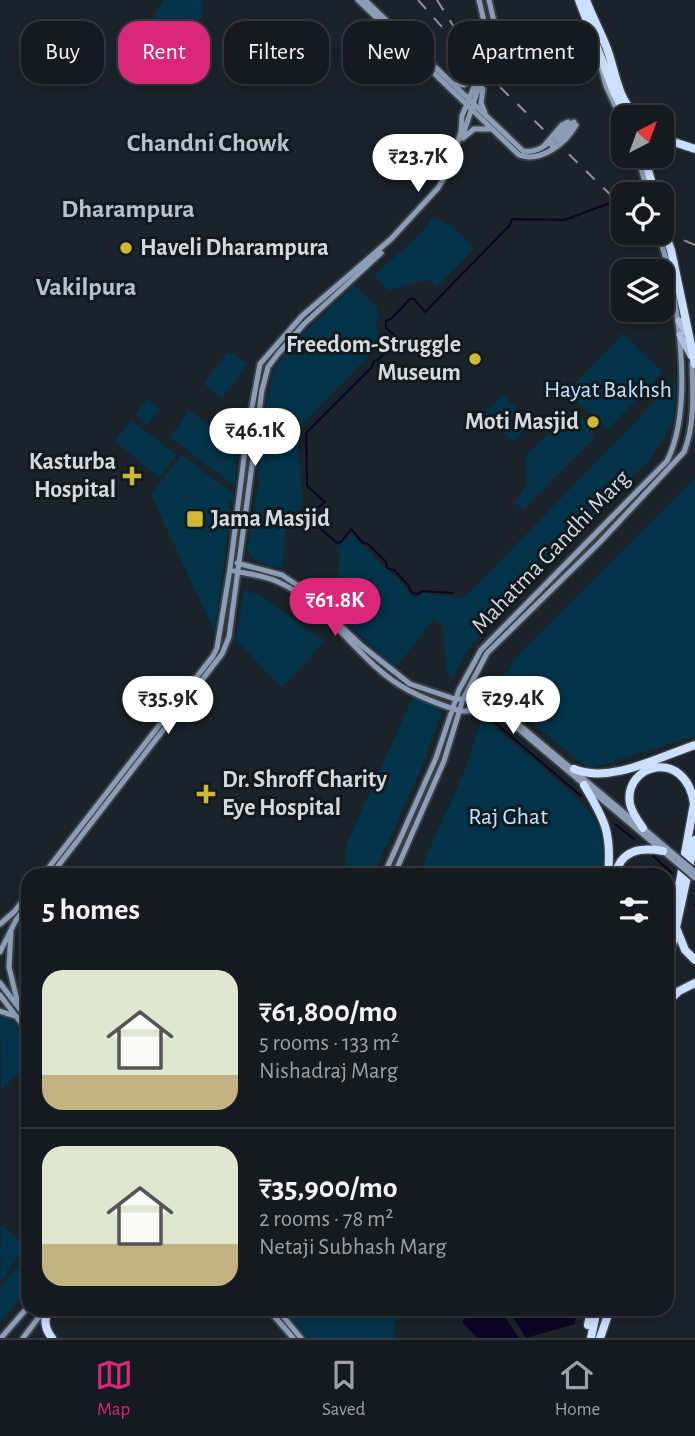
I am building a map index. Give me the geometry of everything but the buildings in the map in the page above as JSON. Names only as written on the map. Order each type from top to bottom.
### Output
[{"type":"highway","points":[[579,0],[587,21]]},
{"type":"highway","points":[[586,0],[607,48],[624,105]]},
{"type":"highway","points":[[598,51],[622,105]]},
{"type":"highway","points":[[674,142],[695,149]]},
{"type":"highway","points":[[662,246],[671,250],[685,336],[694,362]]},
{"type":"highway","points":[[573,769],[597,775],[621,770],[695,745]]},
{"type":"highway","points":[[643,828],[630,802],[631,789],[638,777],[650,769],[663,767],[676,771],[691,788],[694,802],[674,906]]},
{"type":"highway","points":[[585,783],[606,825],[609,839],[608,868]]},
{"type":"highway","points":[[674,941],[695,840]]},
{"type":"highway","points":[[618,868],[621,860],[633,851],[648,848],[663,851]]},
{"type":"highway","points":[[674,893],[678,888]]},
{"type":"highway","points":[[677,929],[685,950],[695,960]]},
{"type":"highway","points":[[674,994],[695,983]]},
{"type":"highway","points":[[46,1316],[47,1332],[52,1338]]},
{"type":"highway","points":[[586,1338],[590,1316]]},
{"type":"highway","points":[[591,1338],[596,1316]]},
{"type":"highway","points":[[602,1334],[605,1316]]},
{"type":"main road","points":[[358,0],[451,90],[467,102]]},
{"type":"main road","points":[[365,0],[448,81]]},
{"type":"main road","points":[[484,21],[480,2],[489,1],[494,21]]},
{"type":"main road","points":[[483,16],[492,14]]},
{"type":"main road","points":[[598,51],[606,86],[615,105]]},
{"type":"main road","points":[[451,84],[492,129],[519,155],[531,158],[550,152],[572,132],[575,123],[562,125],[544,146],[530,152],[523,151],[472,107]]},
{"type":"main road","points":[[56,868],[222,654],[229,637],[262,390],[268,367],[304,324],[359,275],[424,208],[447,177],[472,107],[474,84]]},
{"type":"main road","points":[[474,90],[476,84]]},
{"type":"main road","points":[[48,868],[217,648],[247,434],[260,363],[302,316],[354,273],[438,188],[462,136],[462,116],[477,84]]},
{"type":"main road","points":[[474,90],[482,84]]},
{"type":"main road","points":[[484,84],[481,103],[488,119]]},
{"type":"main road","points":[[451,90],[460,107],[462,136]]},
{"type":"main road","points":[[462,136],[474,129],[492,129]]},
{"type":"main road","points":[[662,246],[685,336]]},
{"type":"main road","name":"Mahatma Gandhi Marg","points":[[387,868],[436,758],[452,708],[450,695],[459,690],[487,643],[667,461],[675,447],[680,434],[684,400],[685,336]]},
{"type":"main road","name":"Mahatma Gandhi Marg","points":[[397,868],[440,771],[463,699],[487,653],[656,484],[686,449],[692,415],[694,362]]},
{"type":"main road","points":[[230,566],[239,564],[282,575],[310,596],[410,684],[463,699],[480,698],[492,702],[573,769],[595,794],[695,878]]},
{"type":"main road","points":[[230,566],[237,572],[276,581],[296,593],[318,610],[387,677],[405,689],[452,708],[486,708],[503,716],[695,872]]},
{"type":"main road","points":[[462,669],[468,673]]},
{"type":"main road","points":[[438,702],[448,721]]},
{"type":"main road","points":[[455,725],[474,709]]},
{"type":"main road","points":[[0,924],[21,903]]},
{"type":"main road","points":[[0,952],[21,915]]},
{"type":"main road","points":[[10,932],[9,967],[18,1004]]},
{"type":"main road","points":[[0,983],[21,1009]]},
{"type":"main road","points":[[0,995],[21,1022]]},
{"type":"main road","points":[[0,1012],[18,1017]]},
{"type":"main road","points":[[1,1338],[21,1315]]},
{"type":"main road","points":[[23,1338],[41,1316]]},
{"type":"main road","points":[[274,1316],[293,1338]]},
{"type":"main road","points":[[283,1316],[301,1338]]},
{"type":"green space","points":[[164,0],[202,0],[203,16],[198,21],[151,21]]},
{"type":"green space","points":[[433,217],[454,227],[473,249],[437,287],[429,280],[389,291],[374,276],[423,231]]},
{"type":"green space","points":[[354,285],[377,308],[379,316],[376,326],[382,342],[299,428],[303,505],[286,525],[282,569],[255,561],[247,550],[260,476],[257,475],[271,376],[290,346]]},
{"type":"green space","name":"Hayat Bakhsh","points":[[623,334],[663,372],[607,430],[567,392]]},
{"type":"green space","points":[[228,351],[247,364],[222,398],[204,384]]},
{"type":"green space","points":[[677,379],[673,422],[650,459],[482,632],[463,657],[453,679],[446,670],[443,627],[434,619],[395,669],[324,601],[337,586],[340,555],[335,549],[351,534],[413,595],[417,597],[423,593],[464,598]]},
{"type":"green space","points":[[503,395],[531,423],[513,442],[484,414]]},
{"type":"green space","points":[[147,399],[160,409],[147,425],[135,415]]},
{"type":"green space","points":[[572,409],[592,428],[589,431],[595,437],[523,510],[514,502],[526,481],[525,457]]},
{"type":"green space","points":[[189,410],[222,435],[239,436],[235,486],[170,437]]},
{"type":"green space","points":[[131,420],[176,455],[159,477],[115,442]]},
{"type":"green space","points":[[181,455],[234,494],[233,502],[229,501],[228,509],[231,510],[215,633],[151,495]]},
{"type":"green space","points":[[695,478],[695,736],[589,769],[521,714],[528,704],[521,697],[493,693],[519,654]]},
{"type":"green space","points":[[244,590],[259,595],[325,641],[282,688],[236,640]]},
{"type":"green space","points":[[413,697],[438,708],[441,714],[423,764],[376,868],[343,868],[346,845]]},
{"type":"green space","name":"Raj Ghat","points":[[482,718],[546,771],[593,816],[602,837],[602,868],[421,868],[465,770]]},
{"type":"green space","points":[[0,1014],[12,1019],[21,1031],[21,1071],[1,1090]]},
{"type":"green space","points":[[1,1225],[21,1242],[21,1253],[1,1281],[0,1267],[3,1263],[0,1261]]},
{"type":"green space","points":[[18,1265],[21,1267],[21,1297],[0,1322],[0,1288]]},
{"type":"green space","points":[[286,1316],[397,1316],[394,1331],[396,1338],[305,1338]]},
{"type":"shaded area","points":[[466,1316],[505,1316],[519,1338],[477,1338],[462,1322]]},
{"type":"shaded area","points":[[512,1316],[576,1316],[575,1324],[526,1338]]},
{"type":"waterway","points":[[452,593],[412,593],[394,570],[387,568],[386,562],[351,529],[341,542],[337,543],[313,522],[312,513],[325,502],[307,486],[306,433],[372,367],[374,361],[399,339],[386,328],[386,321],[410,299],[414,299],[425,312],[510,225],[512,219],[565,220],[611,203]]},
{"type":"waterway","points":[[486,715],[581,796]]},
{"type":"waterway","points":[[615,824],[634,839]]},
{"type":"waterway","points":[[653,856],[666,868]]},
{"type":"railway","points":[[418,0],[466,54],[611,195]]},
{"type":"railway","points":[[437,0],[450,21]]},
{"type":"railway","points":[[674,236],[695,245]]},
{"type":"place","name":"Haveli Dharampura","points":[[126,248]]},
{"type":"place","name":"Freedom-Struggle Museum","points":[[475,359]]},
{"type":"place","name":"Moti Masjid","points":[[593,422]]},
{"type":"place","name":"Kasturba Hospital","points":[[132,476]]},
{"type":"place","name":"Jama Masjid","points":[[195,519]]},
{"type":"place","name":"Dr. Shroff Charity Eye Hospital","points":[[206,794]]},
{"type":"district","name":"Chandni Chowk","points":[[208,143]]},
{"type":"district","name":"Dharampura","points":[[128,209]]},
{"type":"district","name":"Vakilpura","points":[[86,287]]}]
